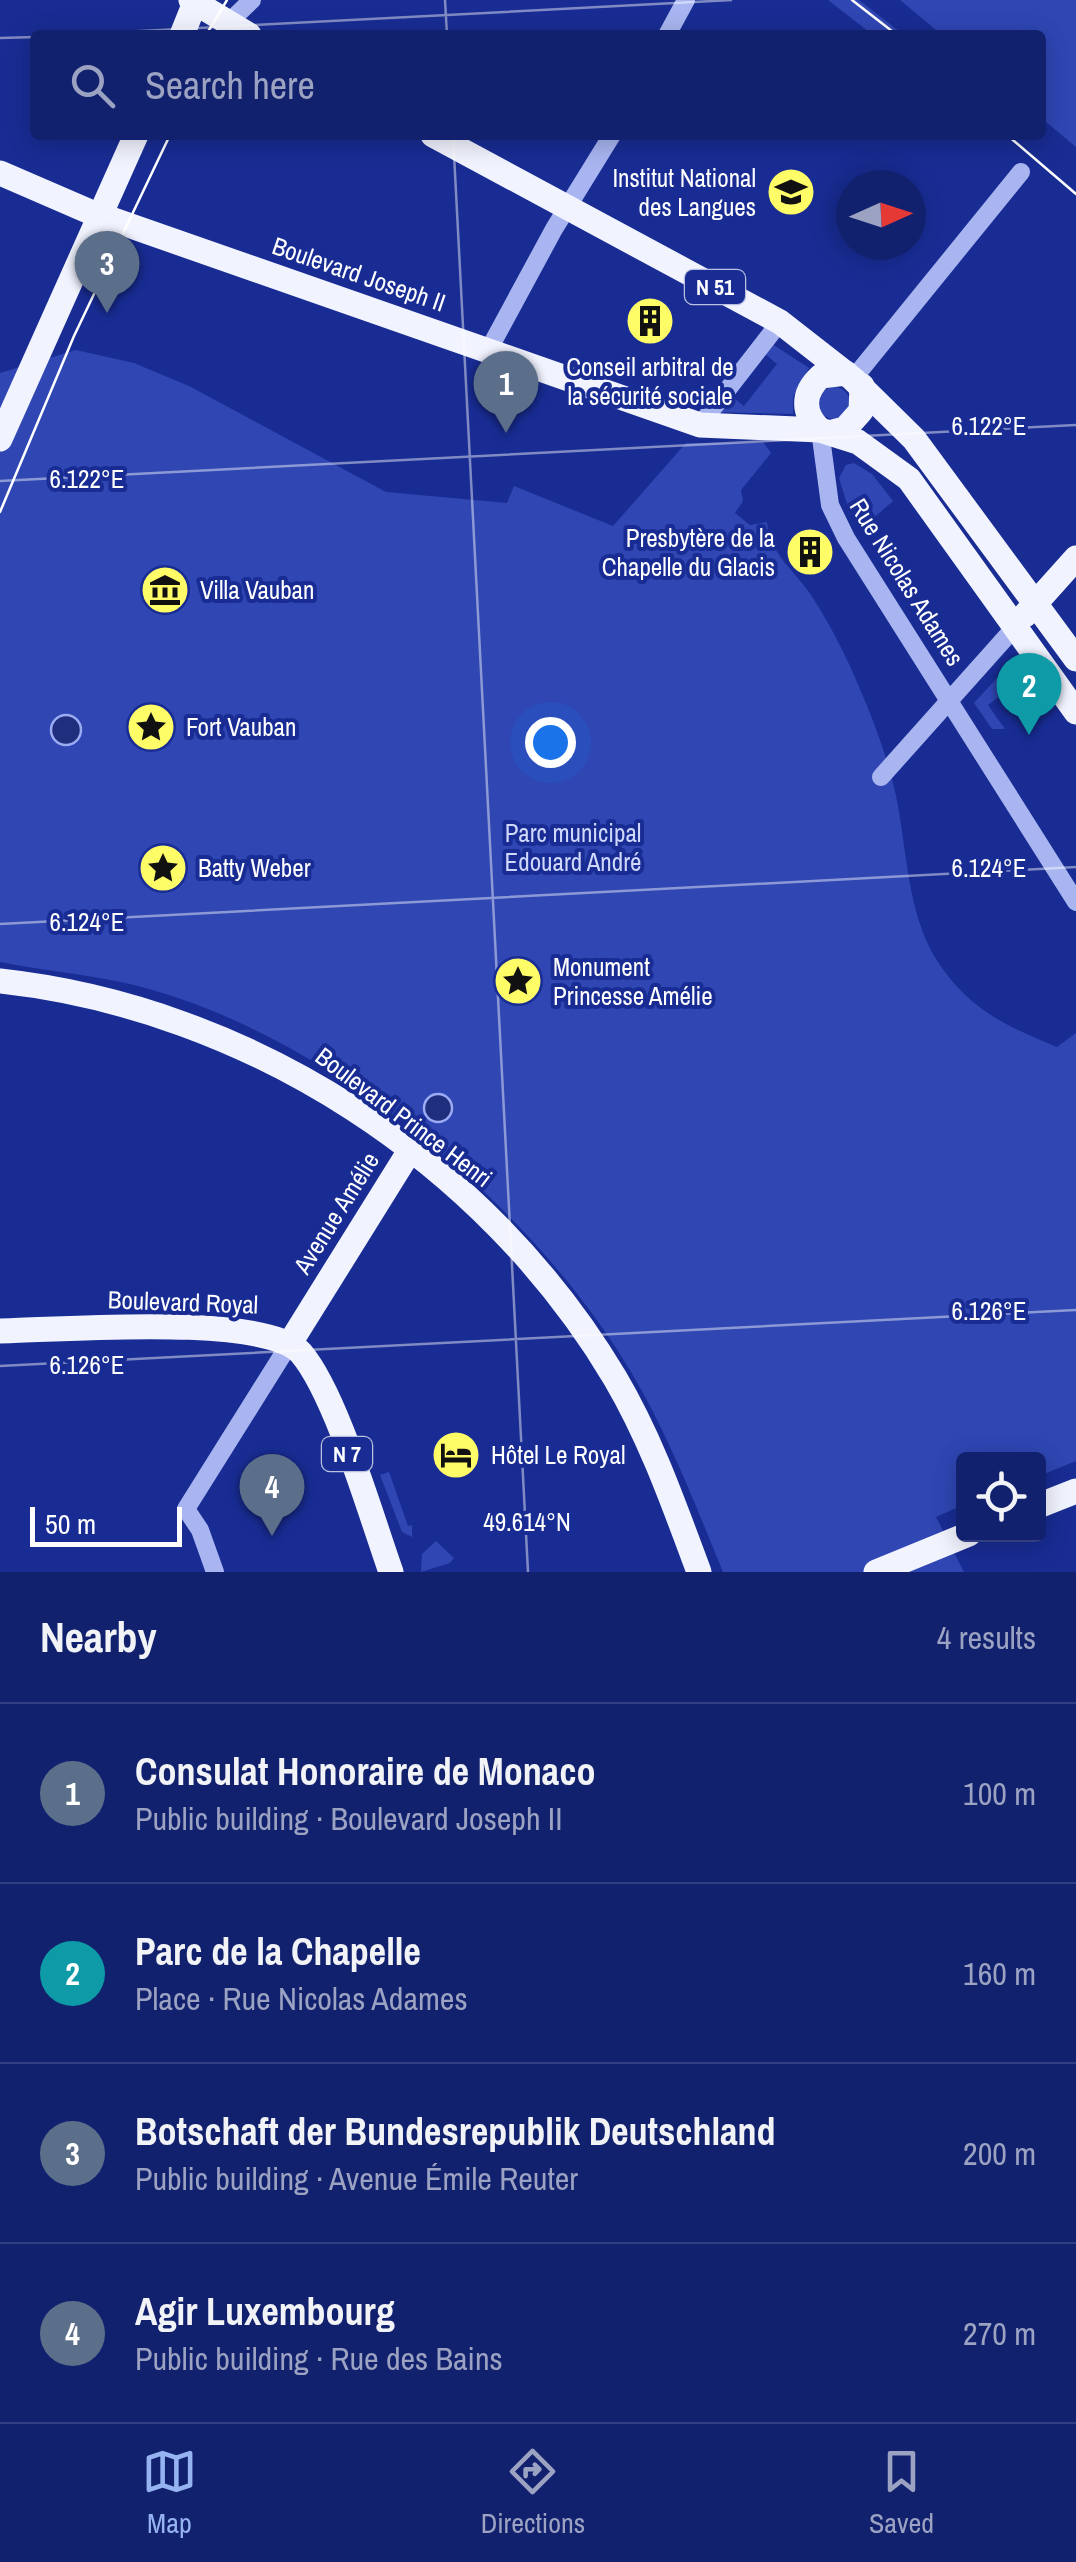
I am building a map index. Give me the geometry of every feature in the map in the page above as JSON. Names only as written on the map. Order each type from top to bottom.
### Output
[{"type":"main road","points":[[184,30],[194,1],[238,29]]},
{"type":"main road","points":[[0,439],[134,140]]},
{"type":"main road","name":"N 51","points":[[442,140],[780,322],[854,379],[914,439],[1076,659]]},
{"type":"main road","name":"Boulevard Joseph II","points":[[0,174],[100,214],[700,425],[827,432],[887,459],[909,479],[1075,709]]},
{"type":"main road","points":[[821,376],[854,379],[862,411],[845,429],[827,432],[806,410],[806,396],[821,376]]},
{"type":"main road","points":[[1015,626],[1076,558]]},
{"type":"main road","name":"Boulevard Prince Henri","points":[[0,980],[119,1003],[218,1036],[308,1079],[410,1152],[513,1244],[595,1349],[653,1450],[699,1572]]},
{"type":"main road","name":"Avenue Amélie","points":[[290,1343],[410,1152]]},
{"type":"main road","name":"Boulevard Royal","points":[[0,1332],[216,1329],[268,1334],[290,1343]]},
{"type":"main road","name":"N 7","points":[[290,1343],[320,1384],[392,1572]]},
{"type":"main road","points":[[1046,1503],[1076,1492]]},
{"type":"main road","points":[[876,1572],[956,1539]]},
{"type":"street","points":[[238,29],[252,0]]},
{"type":"street","points":[[670,30],[686,0]]},
{"type":"street","points":[[488,351],[609,140]]},
{"type":"street","points":[[854,379],[1021,172]]},
{"type":"street","points":[[700,425],[780,322]]},
{"type":"street","name":"Rue Nicolas Adames","points":[[827,432],[830,505],[1076,902]]},
{"type":"street","name":"Rue Nicolas Adames","points":[[881,777],[1015,626]]},
{"type":"street","name":"Avenue Amélie","points":[[215,1572],[200,1530],[186,1509],[290,1343]]},
{"type":"green space","points":[[828,0],[859,0],[898,30],[867,30]]},
{"type":"green space","points":[[900,0],[1076,0],[1076,147],[1046,122],[1046,30],[936,30]]},
{"type":"green space","points":[[766,340],[809,368],[793,397],[793,414],[710,412],[726,392],[744,406],[777,364],[759,349]]},
{"type":"green space","name":"Parc municipal Edouard André","points":[[76,350],[134,363],[189,386],[386,492],[507,503],[514,486],[613,526],[686,443],[764,443],[771,453],[741,490],[743,501],[735,513],[750,525],[767,522],[778,554],[813,598],[849,664],[889,768],[914,900],[926,941],[948,976],[989,1014],[1057,1047],[1076,1033],[1076,1461],[1046,1473],[1046,1452],[956,1452],[956,1508],[936,1517],[964,1572],[723,1572],[657,1421],[631,1372],[590,1310],[484,1192],[423,1138],[357,1090],[289,1048],[219,1014],[131,984],[0,962],[0,373]]},
{"type":"green space","points":[[834,387],[846,391],[850,403],[846,415],[834,419],[822,415],[818,403],[822,391]]},
{"type":"green space","points":[[854,463],[872,474],[893,501],[862,528],[849,510],[839,478],[846,465]]},
{"type":"green space","points":[[1020,673],[1042,704],[1032,710],[1015,685],[988,705],[1005,729],[992,729],[974,703],[997,678]]},
{"type":"green space","points":[[389,1472],[408,1526],[412,1525],[412,1537],[402,1532],[380,1475]]},
{"type":"green space","points":[[436,1541],[454,1558],[450,1563],[421,1572],[422,1554]]},
{"type":"shaded area","points":[[66,715],[77,719],[81,730],[77,741],[66,745],[55,741],[51,730],[55,719]]},
{"type":"shaded area","points":[[438,1094],[448,1098],[452,1108],[448,1118],[438,1122],[428,1118],[424,1108],[428,1098]]},
{"type":"tram line","points":[[209,30],[227,0]]},
{"type":"tram line","points":[[852,0],[891,30]]},
{"type":"tram line","points":[[0,512],[74,336],[168,140]]},
{"type":"tram line","points":[[1013,140],[1076,194]]},
{"type":"place","name":"Institut National des Langues","points":[[791,192]]},
{"type":"place","name":"Botschaft der Bundesrepublik Deutschland","points":[[107,313]]},
{"type":"place","name":"Conseil arbitral de la sécurité sociale","points":[[650,321]]},
{"type":"place","name":"Consulat Honoraire de Monaco","points":[[506,433]]},
{"type":"place","name":"Presbytère de la Chapelle du Glacis","points":[[810,552]]},
{"type":"place","name":"Villa Vauban","points":[[165,590]]},
{"type":"place","name":"Fort Vauban","points":[[151,727]]},
{"type":"place","name":"Parc de la Chapelle","points":[[1029,735]]},
{"type":"place","name":"Batty Weber","points":[[163,868]]},
{"type":"place","name":"Monument Princesse Amélie","points":[[518,981]]},
{"type":"place","name":"Hôtel Le Royal","points":[[456,1455]]},
{"type":"place","name":"Agir Luxembourg","points":[[272,1536]]}]
